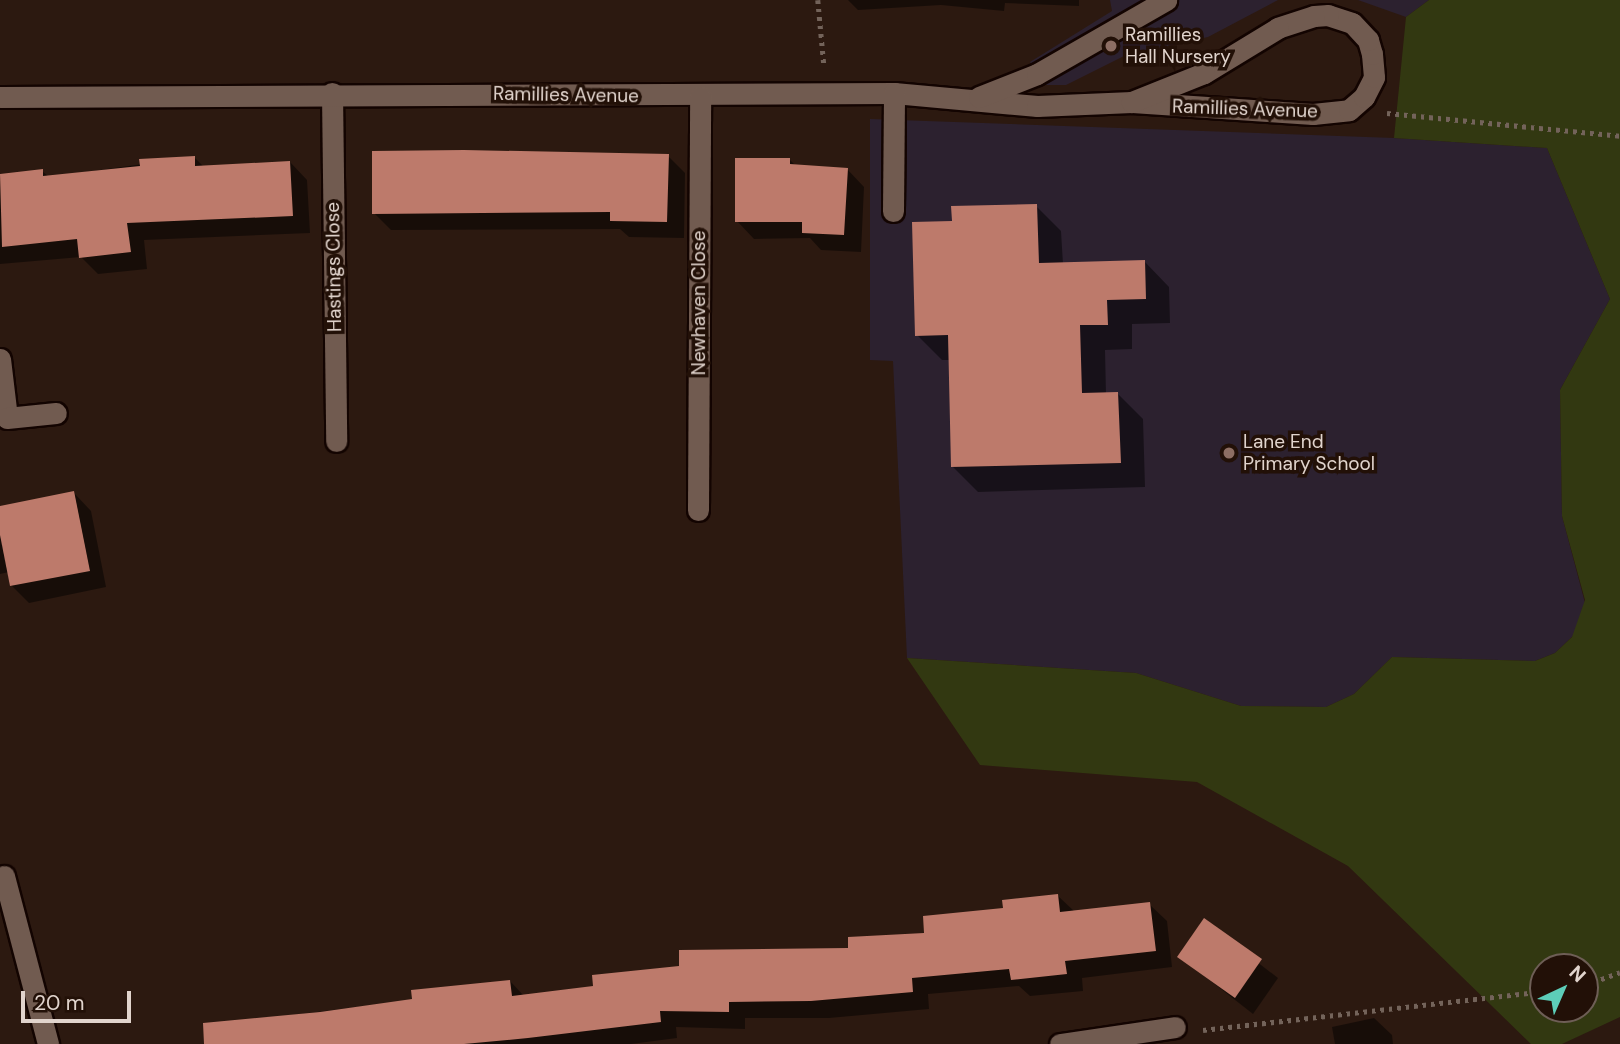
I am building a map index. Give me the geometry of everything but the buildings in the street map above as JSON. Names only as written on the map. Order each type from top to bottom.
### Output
[{"type":"street","points":[[977,98],[1037,74],[1133,7],[1166,0]]},
{"type":"street","name":"Ramillies Avenue","points":[[0,97],[332,93],[700,97],[894,93],[977,98],[1037,106],[1132,102],[1312,114],[1349,110],[1370,87],[1372,54],[1358,28],[1328,15],[1294,21],[1204,73],[1132,102]]},
{"type":"street","name":"Hastings Close","points":[[332,93],[336,440]]},
{"type":"street","points":[[893,211],[894,93]]},
{"type":"street","name":"Newhaven Close","points":[[698,510],[700,97]]},
{"type":"street","points":[[0,359],[7,418],[56,413]]},
{"type":"street","points":[[4,876],[48,1044]]},
{"type":"street","points":[[1060,1044],[1175,1027]]},
{"type":"path","points":[[818,0],[827,94]]},
{"type":"path","points":[[1349,110],[1620,136]]},
{"type":"path","points":[[1599,980],[1620,972]]},
{"type":"path","points":[[1175,1027],[1198,1031],[1529,993]]},
{"type":"shaded area","name":"Ramillies Hall Nursery","points":[[1110,0],[1278,0],[1208,37],[1126,55],[1066,85],[1044,85],[1030,62],[1112,11]]},
{"type":"shaded area","points":[[1358,0],[1429,0],[1406,17]]},
{"type":"shaded area","name":"Lane End Primary School","points":[[870,119],[1394,138],[1547,148],[1610,299],[1560,390],[1562,516],[1585,603],[1575,634],[1555,653],[1535,661],[1392,657],[1354,694],[1326,707],[1241,706],[1136,673],[907,658],[893,361],[870,360]]},
{"type":"green space","points":[[1429,0],[1620,0],[1620,1017],[1562,1044],[1531,1044],[1348,866],[1197,782],[980,765],[907,658],[1136,673],[1241,706],[1326,707],[1354,694],[1392,657],[1535,661],[1555,653],[1572,637],[1585,600],[1562,516],[1560,390],[1610,299],[1547,148],[1394,138],[1406,17]]},
{"type":"place","name":"Ramillies Hall Nursery","points":[[1111,46]]},
{"type":"place","name":"Lane End Primary School","points":[[1229,453]]}]
